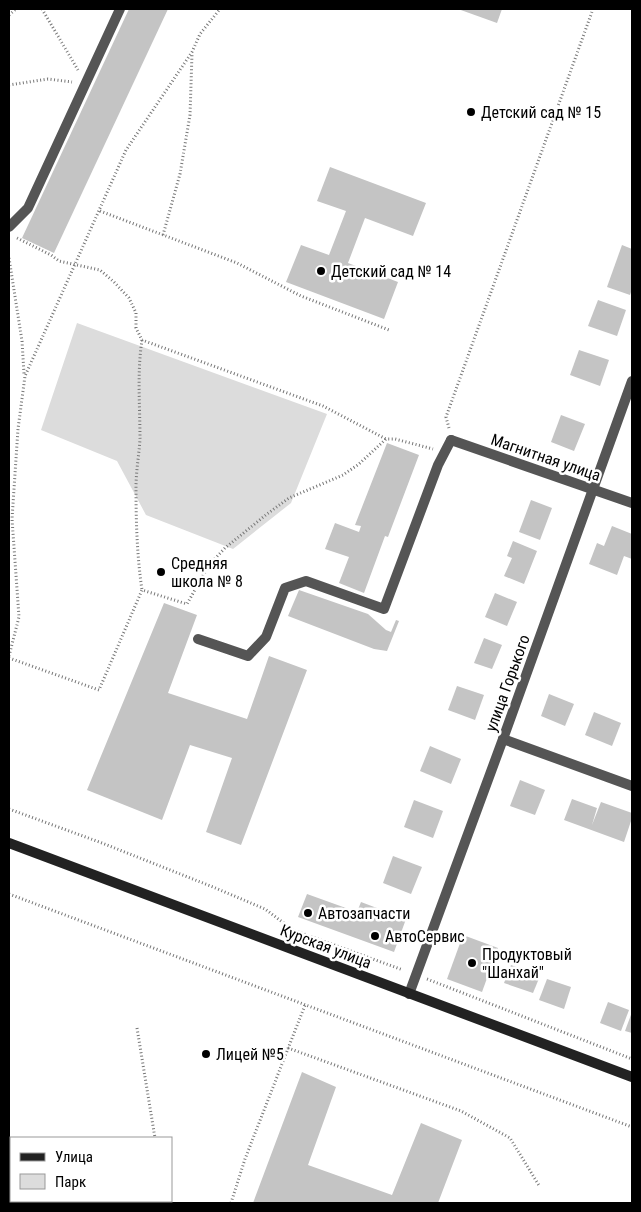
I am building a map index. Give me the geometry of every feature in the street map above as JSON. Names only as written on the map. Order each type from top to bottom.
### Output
[{"type":"main road","name":"Курская улица","points":[[9,843],[632,1077]]},
{"type":"street","points":[[9,227],[28,208],[120,9]]},
{"type":"street","name":"улица Горького","points":[[409,994],[632,381]]},
{"type":"street","points":[[198,639],[248,656],[266,637],[285,588],[306,581],[384,609],[438,465],[451,440]]},
{"type":"street","name":"Магнитная улица","points":[[451,440],[632,503]]},
{"type":"street","points":[[503,739],[632,786]]},
{"type":"path","points":[[9,15],[16,9]]},
{"type":"path","points":[[42,9],[86,84]]},
{"type":"path","points":[[25,376],[126,150],[192,52],[200,34],[220,9]]},
{"type":"path","points":[[142,340],[323,406],[386,439],[395,439],[433,449],[451,440],[446,417],[593,9]]},
{"type":"path","points":[[163,235],[180,174],[190,114],[192,52]]},
{"type":"path","points":[[9,85],[48,80],[86,84]]},
{"type":"path","points":[[100,211],[237,263],[301,296],[389,330]]},
{"type":"path","points":[[9,234],[59,261],[100,270],[128,298],[136,313],[136,328],[142,340],[138,364],[140,442],[136,486],[137,555],[142,590],[99,690],[9,657],[19,617],[12,519],[18,429],[25,376],[22,341],[9,258]]},
{"type":"path","points":[[142,590],[187,604],[209,565],[225,548],[289,498],[343,476],[386,439]]},
{"type":"path","points":[[9,809],[265,908],[293,930],[416,975],[632,1059]]},
{"type":"path","points":[[9,894],[632,1127]]},
{"type":"path","points":[[231,1203],[245,1158],[305,1005]]},
{"type":"path","points":[[137,1028],[155,1137]]},
{"type":"path","points":[[288,1048],[461,1111],[510,1138],[540,1187]]},
{"type":"green space","points":[[77,323],[327,414],[291,503],[233,549],[146,515],[117,461],[41,430]]},
{"type":"building","points":[[129,9],[168,9],[54,253],[22,238]]},
{"type":"building","points":[[458,9],[502,9],[497,23]]},
{"type":"building","points":[[330,167],[426,203],[413,236],[365,218],[348,263],[398,282],[384,319],[286,282],[301,245],[329,255],[346,211],[317,201]]},
{"type":"building","points":[[622,245],[632,249],[632,289],[630,295],[607,287]]},
{"type":"building","points":[[598,300],[626,310],[617,336],[588,326]]},
{"type":"building","points":[[579,350],[609,360],[600,386],[570,375]]},
{"type":"building","points":[[561,415],[585,424],[574,451],[551,442]]},
{"type":"building","points":[[387,443],[419,455],[388,537],[385,536],[364,593],[339,583],[349,557],[325,549],[335,523],[359,532],[361,526],[355,525]]},
{"type":"building","points":[[531,500],[552,508],[540,540],[519,532]]},
{"type":"building","points":[[612,526],[632,534],[632,559],[624,556],[617,575],[589,564],[597,543],[604,546]]},
{"type":"building","points":[[513,541],[537,551],[524,584],[504,576],[512,558],[507,556]]},
{"type":"building","points":[[299,590],[368,614],[386,630],[391,632],[396,620],[399,621],[387,651],[374,649],[288,616]]},
{"type":"building","points":[[495,593],[517,602],[507,626],[485,617]]},
{"type":"building","points":[[164,603],[197,615],[168,693],[247,719],[269,656],[307,670],[241,845],[206,832],[232,758],[190,745],[162,820],[87,790]]},
{"type":"building","points":[[484,638],[502,645],[492,669],[474,663]]},
{"type":"building","points":[[457,686],[484,695],[475,720],[448,710]]},
{"type":"building","points":[[549,694],[574,704],[565,726],[541,716]]},
{"type":"building","points":[[594,712],[621,723],[612,746],[585,735]]},
{"type":"building","points":[[430,746],[461,759],[451,784],[420,771]]},
{"type":"building","points":[[520,780],[545,790],[535,815],[510,806]]},
{"type":"building","points":[[572,799],[597,808],[592,825],[601,802],[632,813],[624,842],[564,820]]},
{"type":"building","points":[[414,800],[443,811],[433,838],[404,827]]},
{"type":"building","points":[[393,856],[422,867],[411,894],[383,883]]},
{"type":"building","name":"АвтоСервис","points":[[307,894],[357,912],[361,902],[406,919],[394,952],[298,917]]},
{"type":"building","name":"Продуктовый \"Шанхай\"","points":[[463,935],[498,948],[482,992],[447,979]]},
{"type":"building","points":[[511,965],[540,976],[533,993],[504,983]]},
{"type":"building","points":[[547,979],[571,987],[564,1009],[539,1000]]},
{"type":"building","points":[[608,1002],[629,1010],[621,1031],[600,1023]]},
{"type":"building","points":[[632,1012],[632,1033],[625,1031]]},
{"type":"building","points":[[302,1072],[336,1087],[308,1165],[392,1195],[421,1123],[462,1140],[438,1203],[253,1203]]},
{"type":"place","name":"Детский сад № 15","points":[[471,112]]},
{"type":"place","name":"Детский сад № 14","points":[[321,271]]},
{"type":"place","name":"Cредняя школа № 8","points":[[161,572]]},
{"type":"place","name":"Автозапчасти","points":[[308,913]]},
{"type":"place","name":"АвтоСервис","points":[[375,936]]},
{"type":"place","name":"Продуктовый \"Шанхай\"","points":[[472,963]]},
{"type":"place","name":"Лицей №5","points":[[206,1054]]}]
